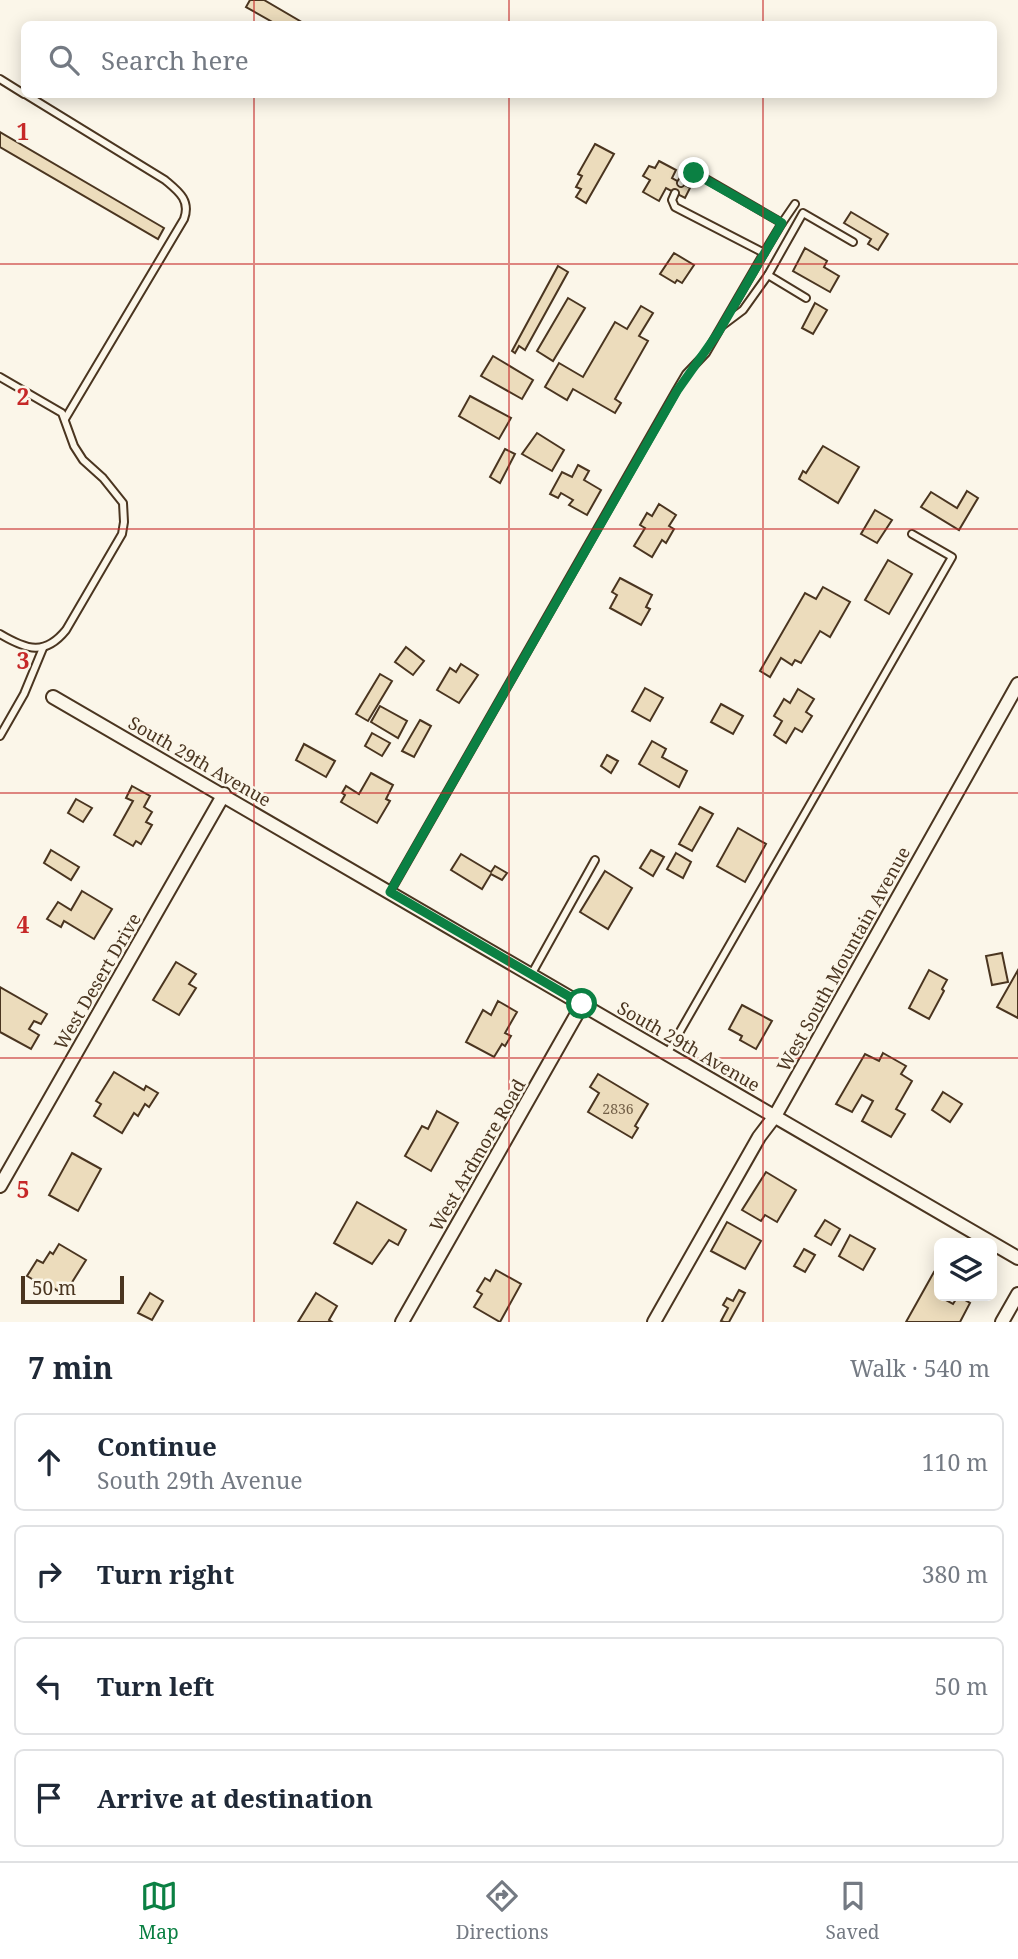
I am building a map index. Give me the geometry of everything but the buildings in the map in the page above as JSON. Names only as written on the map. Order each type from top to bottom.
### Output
[{"type":"street","name":"West South Mountain Avenue","points":[[654,1322],[759,1137],[775,1116],[1018,684]]},
{"type":"street","name":"South 29th Avenue","points":[[53,696],[1018,1258]]},
{"type":"street","name":"West Desert Drive","points":[[0,1186],[224,794]]},
{"type":"street","name":"West Ardmore Road","points":[[402,1322],[582,1004]]},
{"type":"street","points":[[1002,1322],[1018,1294]]},
{"type":"lane","points":[[0,79],[21,92]]},
{"type":"lane","points":[[31,98],[164,180],[179,192],[186,202],[187,212],[184,219],[65,419]]},
{"type":"lane","points":[[681,183],[688,173],[694,173],[782,223]]},
{"type":"lane","points":[[675,193],[672,200],[675,207],[764,253]]},
{"type":"lane","points":[[390,892],[687,374],[706,353],[795,204]]},
{"type":"lane","points":[[722,326],[743,310],[768,275],[803,213],[853,242]]},
{"type":"lane","points":[[768,275],[806,298]]},
{"type":"lane","points":[[0,377],[56,409],[65,419],[74,446],[83,460],[120,496],[125,512],[122,534],[56,643],[43,648],[29,648],[0,634]]},
{"type":"lane","points":[[667,1054],[952,557],[912,534]]},
{"type":"lane","points":[[0,736],[24,694],[43,648]]},
{"type":"lane","points":[[531,975],[595,860]]},
{"type":"route","points":[[582,1004],[390,892],[677,391],[687,374],[706,353],[782,223],[694,173]]}]
